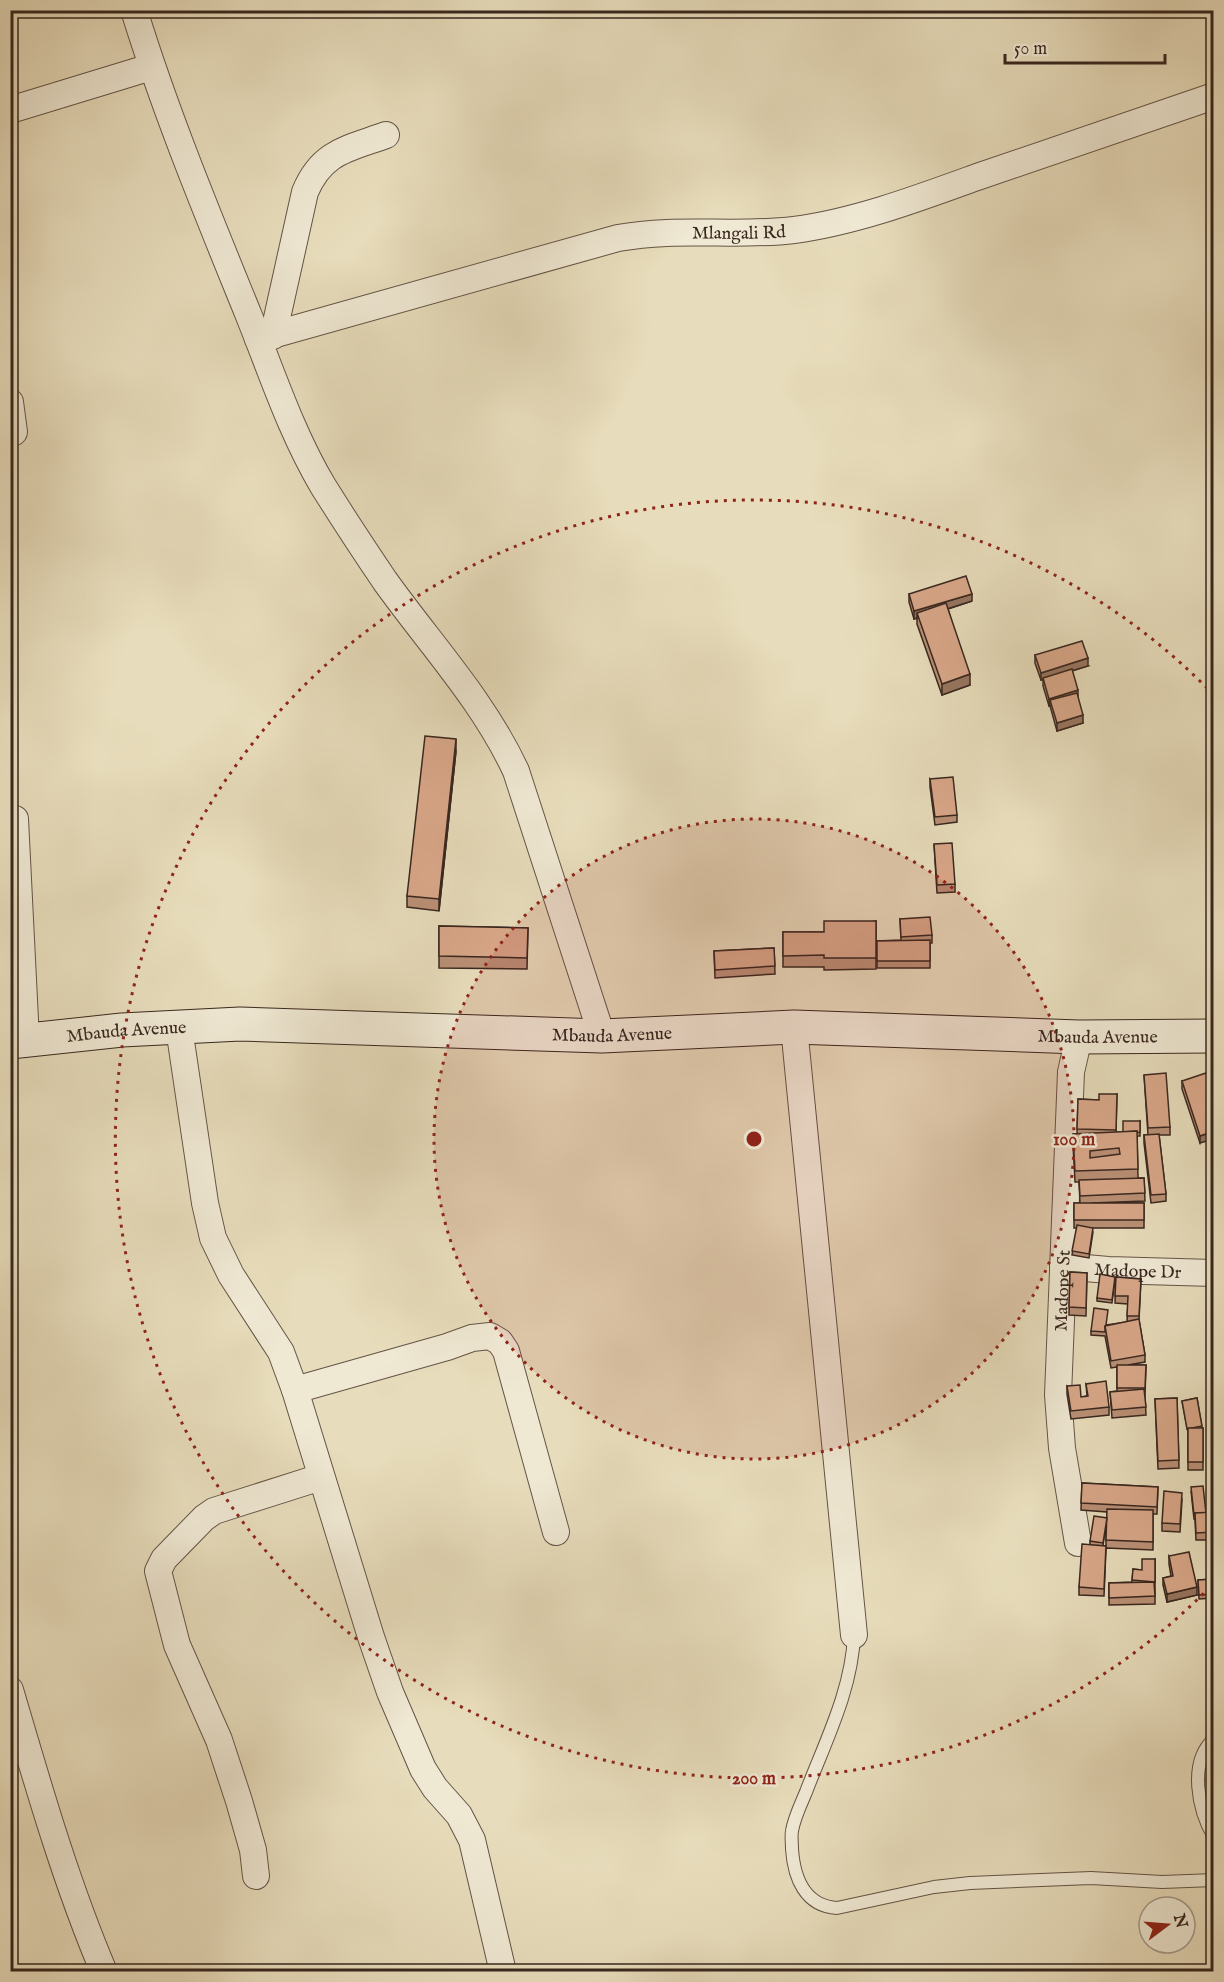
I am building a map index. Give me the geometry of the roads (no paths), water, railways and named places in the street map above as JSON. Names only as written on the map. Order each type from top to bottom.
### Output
[{"type":"street","points":[[134,10],[151,67],[266,338],[287,416],[323,485],[385,580],[479,705],[505,748],[526,802],[602,1036]]},
{"type":"street","points":[[10,110],[151,67]]},
{"type":"street","name":"Mlangali Rd","points":[[266,338],[642,233],[794,230],[845,220],[951,187],[1214,96]]},
{"type":"street","points":[[266,338],[305,192],[312,176],[330,157],[386,135]]},
{"type":"street","points":[[10,402],[14,432]]},
{"type":"street","points":[[15,819],[18,1041]]},
{"type":"street","name":"Mbauda Avenue","points":[[18,1041],[122,1030],[240,1024],[602,1036],[794,1027],[1078,1037],[1214,1036]]},
{"type":"street","points":[[794,1027],[854,1635]]},
{"type":"street","points":[[179,1028],[205,1203],[213,1238],[231,1275],[281,1352],[295,1390],[371,1637],[399,1712],[423,1769],[435,1788],[459,1815],[472,1840],[503,1971]]},
{"type":"street","name":"Madope St","points":[[1078,1037],[1071,1072],[1058,1395],[1059,1421],[1078,1543]]},
{"type":"street","name":"Madope Dr","points":[[1063,1266],[1108,1270],[1214,1273]]},
{"type":"street","points":[[295,1390],[472,1338],[490,1336],[500,1342],[506,1352],[556,1532]]},
{"type":"street","points":[[256,1876],[254,1850],[239,1801],[219,1740],[177,1645],[158,1571],[164,1559],[204,1518],[214,1511],[321,1477]]},
{"type":"street","points":[[10,1690],[41,1797],[81,1917],[104,1971]]},
{"type":"lane","points":[[854,1635],[847,1682],[791,1832],[795,1873],[806,1894],[816,1902],[825,1907],[837,1908],[923,1889],[970,1883],[1090,1878],[1162,1882],[1214,1880]]},
{"type":"lane","points":[[1214,1739],[1205,1747],[1198,1771],[1200,1799],[1214,1837]]}]
